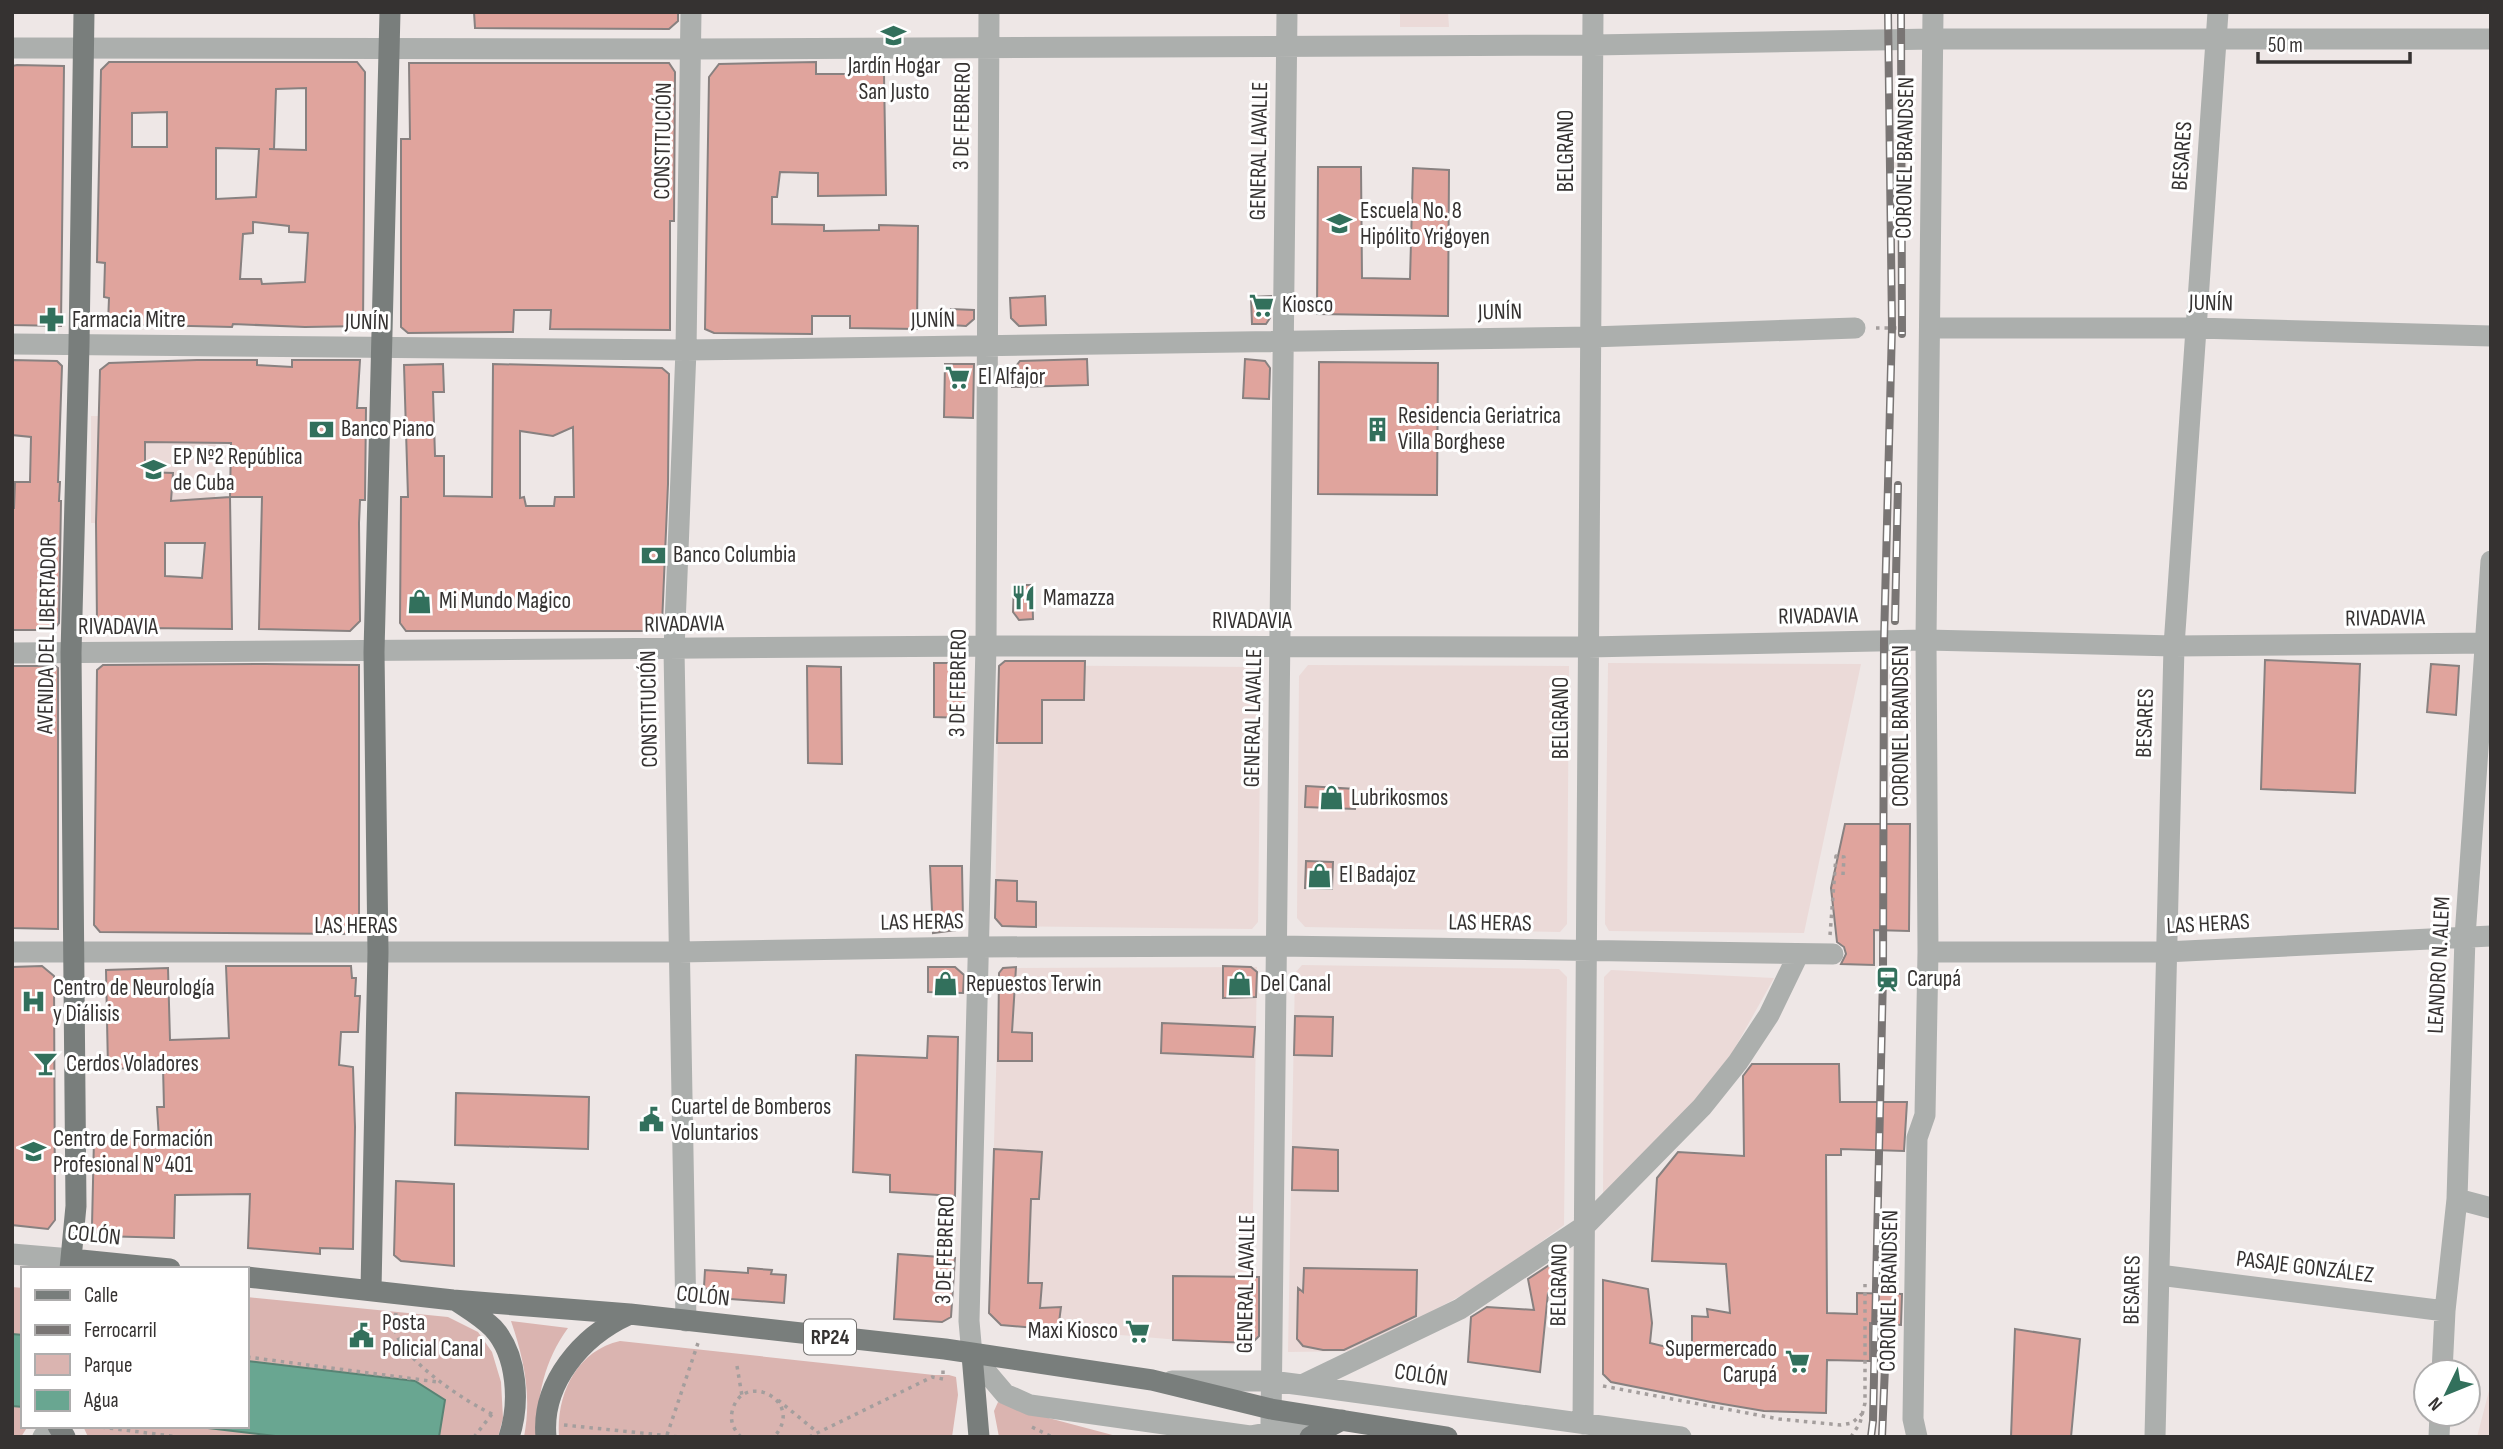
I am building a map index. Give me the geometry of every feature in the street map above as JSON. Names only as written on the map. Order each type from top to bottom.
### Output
[{"type":"main road","name":"AVENIDA DEL LIBERTADOR","points":[[71,1264],[76,1206],[72,653],[84,12]]},
{"type":"main road","points":[[371,1289],[379,952],[374,652],[390,12]]},
{"type":"main road","name":"COLÓN","points":[[71,1264],[130,1267]]},
{"type":"main road","name":"COLÓN","points":[[248,1277],[453,1300],[630,1314],[945,1349],[1152,1380],[1271,1409],[1342,1420]]},
{"type":"main road","name":"RP24","points":[[453,1300],[479,1314],[495,1329],[505,1346],[514,1378],[512,1428]]},
{"type":"main road","points":[[545,1430],[554,1387],[566,1365],[595,1334],[608,1324],[630,1314]]},
{"type":"main road","points":[[972,1355],[979,1436]]},
{"type":"main road","points":[[1310,1437],[1342,1420]]},
{"type":"main road","name":"RP24","points":[[1342,1420],[1447,1437]]},
{"type":"street","name":"CONSTITUCIÓN","points":[[691,12],[686,350],[674,650],[679,953],[696,1322]]},
{"type":"street","name":"3 DE FEBRERO","points":[[972,1355],[969,1321],[986,646],[989,12]]},
{"type":"street","name":"GENERAL LAVALLE","points":[[1271,1435],[1287,12]]},
{"type":"street","name":"BELGRANO","points":[[1583,1424],[1593,12]]},
{"type":"street","name":"CORONEL BRANDSEN","points":[[1917,1437],[1913,1419],[1917,1138],[1925,1115],[1928,952],[1926,640],[1933,12]]},
{"type":"street","name":"BESARES","points":[[2155,1437],[2174,646],[2218,12]]},
{"type":"street","points":[[12,48],[690,50],[1593,45],[1933,39],[2491,39]]},
{"type":"street","name":"JUNÍN","points":[[12,344],[686,350],[1591,337],[1855,328]]},
{"type":"street","name":"JUNÍN","points":[[1930,328],[2196,328],[2491,335]]},
{"type":"street","name":"LEANDRO N. ALEM","points":[[2443,1358],[2457,1199],[2465,937],[2489,643],[2491,561]]},
{"type":"street","name":"RIVADAVIA","points":[[12,653],[986,646],[1588,647],[1926,640],[2174,646],[2489,643]]},
{"type":"street","name":"LAS HERAS","points":[[1928,952],[2165,952],[2491,936]]},
{"type":"street","name":"LAS HERAS","points":[[12,952],[679,953],[979,947],[1277,946],[1831,954]]},
{"type":"street","points":[[1302,1385],[1460,1309],[1586,1224],[1702,1107],[1738,1062],[1769,1015],[1798,955]]},
{"type":"street","points":[[2457,1199],[2491,1208]]},
{"type":"street","name":"COLÓN","points":[[12,1254],[71,1264]]},
{"type":"street","name":"PASAJE GONZÁLEZ","points":[[2159,1275],[2445,1311]]},
{"type":"street","points":[[972,1355],[1005,1394],[1030,1405],[1250,1436],[1271,1435],[1342,1420]]},
{"type":"street","name":"COLÓN","points":[[1152,1380],[1271,1381],[1681,1437]]},
{"type":"path","points":[[1855,328],[1930,328]]},
{"type":"path","points":[[1831,954],[1836,856],[1844,857],[1843,875]]},
{"type":"path","points":[[1851,1437],[1864,1413],[1865,1284]]},
{"type":"path","points":[[396,1293],[395,1330],[409,1353],[440,1382],[512,1428]]},
{"type":"path","points":[[667,1436],[696,1322]]},
{"type":"path","points":[[809,1437],[932,1377],[943,1379],[945,1349]]},
{"type":"path","points":[[248,1357],[440,1382]]},
{"type":"path","points":[[737,1366],[742,1396]]},
{"type":"path","points":[[1584,1382],[1779,1419],[1841,1425],[1852,1423],[1864,1413]]},
{"type":"path","points":[[741,1437],[733,1426],[732,1409],[742,1396],[758,1391],[774,1397],[817,1432]]},
{"type":"path","points":[[774,1397],[783,1412],[780,1429],[774,1437]]},
{"type":"path","points":[[474,1437],[492,1414]]},
{"type":"path","points":[[1027,1424],[1052,1437]]},
{"type":"path","points":[[109,1428],[179,1437]]},
{"type":"path","points":[[545,1430],[680,1437]]},
{"type":"shaded area","points":[[1400,12],[1448,12],[1449,27],[1400,27]]},
{"type":"shaded area","name":"EP Nº2 República de Cuba","points":[[91,416],[216,417],[215,524],[91,523]]},
{"type":"shaded area","points":[[1608,663],[1861,664],[1804,933],[1609,931],[1605,924]]},
{"type":"shaded area","points":[[999,665],[1253,667],[1261,674],[1258,922],[1252,929],[1002,926],[995,918]]},
{"type":"shaded area","points":[[1308,665],[1569,666],[1567,924],[1560,932],[1305,927],[1297,918],[1299,676]]},
{"type":"shaded area","points":[[1302,965],[1559,969],[1567,977],[1564,1225],[1488,1281],[1358,1351],[1288,1352],[1295,973]]},
{"type":"shaded area","points":[[1257,967],[1251,1336],[1239,1345],[1001,1325],[989,1313],[999,973],[1003,968]]},
{"type":"shaded area","points":[[1611,970],[1774,978],[1731,1055],[1603,1204],[1604,977]]},
{"type":"shaded area","points":[[2491,1383],[2491,1437],[2477,1437],[2479,1428],[2482,1428]]},
{"type":"green space","points":[[12,1287],[21,1288],[21,1335],[12,1334]]},
{"type":"green space","points":[[248,1297],[448,1317],[478,1332],[492,1352],[501,1382],[503,1418],[498,1437],[439,1437],[445,1400],[415,1381],[248,1361]]},
{"type":"green space","points":[[511,1321],[568,1328],[553,1353],[543,1380],[538,1407],[537,1437],[524,1437],[527,1392],[520,1349]]},
{"type":"green space","points":[[620,1341],[956,1377],[958,1395],[952,1437],[559,1437],[561,1406],[572,1377],[591,1354]]},
{"type":"green space","points":[[998,1402],[1120,1437],[999,1437],[994,1411]]},
{"type":"green space","points":[[12,1406],[21,1407],[21,1428],[27,1428],[21,1437],[12,1437]]},
{"type":"green space","points":[[84,1428],[208,1428],[284,1437],[88,1437]]},
{"type":"water","points":[[12,1334],[21,1335],[21,1407],[12,1406]]},
{"type":"water","points":[[248,1361],[415,1381],[445,1400],[439,1437],[284,1437],[208,1428],[248,1428]]},
{"type":"building","points":[[474,12],[678,12],[678,21],[669,29],[475,28]]},
{"type":"building","points":[[109,62],[357,62],[365,72],[363,326],[108,324],[109,298],[104,297],[105,263],[97,262],[101,70]],"holes":[[[306,88],[306,150],[269,149],[274,149],[276,89]],[[167,112],[167,147],[132,147],[132,113]],[[216,148],[259,149],[256,197],[216,199]],[[253,222],[289,226],[289,232],[308,233],[305,282],[262,284],[261,279],[240,279],[243,234],[253,233]]]},
{"type":"building","points":[[816,62],[816,74],[884,74],[886,195],[818,196],[818,173],[780,172],[777,197],[772,197],[772,224],[824,225],[824,231],[879,230],[879,225],[918,226],[917,329],[850,328],[850,316],[812,316],[812,334],[714,333],[705,329],[709,77],[719,64]]},
{"type":"building","points":[[409,63],[669,63],[675,72],[674,221],[670,221],[670,330],[550,329],[551,310],[514,310],[513,332],[408,333],[401,327],[401,139],[410,139]]},
{"type":"building","points":[[12,66],[64,66],[61,326],[12,325]]},
{"type":"building","name":"Escuela No. 8 Hipólito Yrigoyen","points":[[1318,167],[1361,167],[1362,278],[1410,279],[1413,168],[1449,170],[1448,316],[1317,314]]},
{"type":"building","points":[[1045,296],[1046,325],[1019,326],[1011,318],[1010,298]]},
{"type":"building","name":"Kiosco","points":[[1271,296],[1270,318],[1266,324],[1252,324],[1251,297]]},
{"type":"building","points":[[951,309],[974,310],[974,319],[966,326],[951,325]]},
{"type":"building","points":[[1087,359],[1088,385],[1012,387],[1012,371],[1020,361]]},
{"type":"building","points":[[1245,359],[1265,361],[1270,368],[1269,399],[1243,398]]},
{"type":"building","points":[[12,360],[57,361],[62,366],[58,482],[61,501],[59,623],[53,630],[12,630],[12,508],[15,482],[30,482],[31,437],[12,435]]},
{"type":"building","points":[[257,360],[257,365],[292,367],[292,360],[360,360],[357,408],[366,408],[365,500],[360,500],[359,523],[360,621],[350,631],[259,629],[262,497],[230,497],[232,629],[147,628],[147,632],[107,632],[97,623],[96,522],[100,370],[109,363]],"holes":[[[145,442],[231,443],[230,497],[171,501],[173,473],[145,472]],[[165,543],[205,543],[202,578],[165,576]]]},
{"type":"building","name":"Residencia Geriatrica Villa Borghese","points":[[1319,362],[1438,363],[1437,495],[1318,494]]},
{"type":"building","points":[[443,364],[444,392],[433,392],[435,456],[444,456],[444,496],[492,497],[493,364],[662,368],[669,374],[662,624],[655,631],[406,631],[400,623],[401,497],[408,497],[404,365]],"holes":[[[573,427],[574,497],[555,497],[554,506],[526,506],[524,497],[520,498],[520,431],[553,436]]]},
{"type":"building","points":[[945,364],[974,364],[973,418],[944,417]]},
{"type":"building","name":"Mamazza","points":[[1014,585],[1032,585],[1033,619],[1019,620],[1013,612]]},
{"type":"building","points":[[2265,660],[2360,664],[2355,793],[2261,789]]},
{"type":"building","points":[[1005,661],[1085,661],[1084,700],[1042,700],[1042,743],[997,743],[999,666]]},
{"type":"building","points":[[934,663],[956,663],[965,671],[964,718],[934,717]]},
{"type":"building","points":[[2431,664],[2459,666],[2456,715],[2427,712]]},
{"type":"building","points":[[103,665],[359,665],[359,927],[355,934],[100,932],[94,925],[97,670]]},
{"type":"building","points":[[12,666],[58,668],[58,929],[12,928]]},
{"type":"building","points":[[807,666],[841,667],[842,764],[808,763]]},
{"type":"building","name":"Lubrikosmos","points":[[1306,786],[1356,789],[1355,809],[1305,807]]},
{"type":"building","points":[[1845,824],[1910,824],[1909,931],[1874,930],[1874,965],[1841,964],[1846,954],[1844,947],[1837,942],[1831,888]]},
{"type":"building","name":"El Badajoz","points":[[1306,861],[1333,862],[1332,889],[1305,888]]},
{"type":"building","points":[[930,866],[962,866],[963,922],[956,930],[933,933]]},
{"type":"building","points":[[996,880],[1017,881],[1017,901],[1036,902],[1036,927],[1002,926],[995,918]]},
{"type":"building","points":[[42,966],[54,976],[55,1220],[48,1229],[12,1225],[12,967]]},
{"type":"building","points":[[226,966],[351,966],[352,978],[356,978],[355,996],[360,996],[358,1032],[341,1032],[339,1065],[353,1067],[353,1249],[320,1248],[320,1254],[248,1248],[250,1194],[175,1195],[174,1238],[98,1236],[92,1226],[94,1138],[159,1139],[157,1107],[164,1107],[163,1067],[108,1069],[106,970],[168,968],[170,1040],[229,1038]]},
{"type":"building","name":"Del Canal","points":[[1223,966],[1251,967],[1257,972],[1256,997],[1223,998]]},
{"type":"building","name":"Repuestos Terwin","points":[[928,967],[955,967],[964,975],[963,993],[928,992]]},
{"type":"building","points":[[1016,967],[1012,1032],[1032,1033],[1032,1061],[998,1061],[999,973],[1003,968]]},
{"type":"building","points":[[1295,1016],[1333,1017],[1332,1056],[1294,1055]]},
{"type":"building","points":[[1162,1023],[1255,1027],[1253,1057],[1161,1053]]},
{"type":"building","points":[[928,1036],[958,1037],[955,1196],[890,1192],[890,1175],[853,1172],[856,1055],[927,1058]]},
{"type":"building","points":[[1752,1064],[1839,1064],[1840,1102],[1907,1102],[1904,1151],[1841,1149],[1841,1155],[1826,1155],[1827,1313],[1857,1314],[1857,1293],[1902,1294],[1901,1325],[1870,1323],[1870,1361],[1827,1360],[1826,1413],[1764,1411],[1711,1402],[1611,1382],[1603,1374],[1603,1280],[1648,1289],[1652,1323],[1650,1343],[1692,1349],[1692,1316],[1708,1317],[1707,1309],[1730,1313],[1726,1264],[1652,1261],[1657,1178],[1678,1152],[1744,1156],[1743,1076]]},
{"type":"building","points":[[456,1093],[589,1097],[588,1149],[455,1145]]},
{"type":"building","points":[[1293,1147],[1338,1150],[1338,1191],[1292,1190]]},
{"type":"building","points":[[994,1149],[1042,1152],[1039,1199],[1031,1199],[1028,1283],[1042,1283],[1040,1308],[1061,1307],[1058,1330],[1001,1325],[989,1313]]},
{"type":"building","points":[[396,1181],[454,1184],[454,1266],[401,1261],[394,1255]]},
{"type":"building","points":[[898,1254],[955,1258],[951,1317],[942,1322],[894,1319]]},
{"type":"building","points":[[1563,1256],[1565,1290],[1548,1293],[1540,1372],[1468,1362],[1471,1317],[1487,1307],[1534,1310],[1528,1279]]},
{"type":"building","points":[[748,1268],[772,1270],[771,1274],[786,1275],[784,1303],[717,1298],[704,1287],[705,1270],[748,1273]]},
{"type":"building","points":[[1304,1268],[1417,1270],[1416,1316],[1344,1350],[1303,1346],[1297,1339],[1298,1288],[1303,1292]]},
{"type":"building","points":[[1173,1276],[1259,1277],[1259,1336],[1252,1343],[1173,1340]]},
{"type":"building","points":[[2015,1329],[2080,1339],[2071,1437],[2011,1437]]},
{"type":"railway","points":[[1871,1437],[1883,975],[1884,641],[1892,327],[1888,12]]},
{"type":"railway","points":[[1901,12],[1902,334]]},
{"type":"railway","points":[[1895,621],[1898,485]]},
{"type":"railway","points":[[1882,1437],[1885,1367]]},
{"type":"place","name":"Jardín Hogar San Justo","points":[[894,36]]},
{"type":"place","name":"Escuela No. 8 Hipólito Yrigoyen","points":[[1340,224]]},
{"type":"place","name":"Kiosco","points":[[1262,305]]},
{"type":"place","name":"Farmacia Mitre","points":[[52,320]]},
{"type":"place","name":"El Alfajor","points":[[958,377]]},
{"type":"place","name":"Banco Piano","points":[[321,429]]},
{"type":"place","name":"Residencia Geriatrica Villa Borghese","points":[[1378,429]]},
{"type":"place","name":"EP Nº2 República de Cuba","points":[[153,470]]},
{"type":"place","name":"Banco Columbia","points":[[653,555]]},
{"type":"place","name":"Mamazza","points":[[1023,598]]},
{"type":"place","name":"Mi Mundo Magico","points":[[419,601]]},
{"type":"place","name":"Lubrikosmos","points":[[1331,798]]},
{"type":"place","name":"El Badajoz","points":[[1319,875]]},
{"type":"place","name":"Carupá","points":[[1887,979]]},
{"type":"place","name":"Repuestos Terwin","points":[[946,984]]},
{"type":"place","name":"Del Canal","points":[[1240,984]]},
{"type":"place","name":"Centro de Neurología y Diálisis","points":[[33,1001]]},
{"type":"place","name":"Cerdos Voladores","points":[[46,1064]]},
{"type":"place","name":"Cuartel de Bomberos Voluntarios","points":[[651,1120]]},
{"type":"place","name":"Centro de Formación Profesional N° 401","points":[[33,1152]]},
{"type":"place","name":"Maxi Kiosco","points":[[1138,1331]]},
{"type":"place","name":"Posta Policial Canal","points":[[362,1336]]},
{"type":"place","name":"Supermercado Carupá","points":[[1797,1362]]}]
